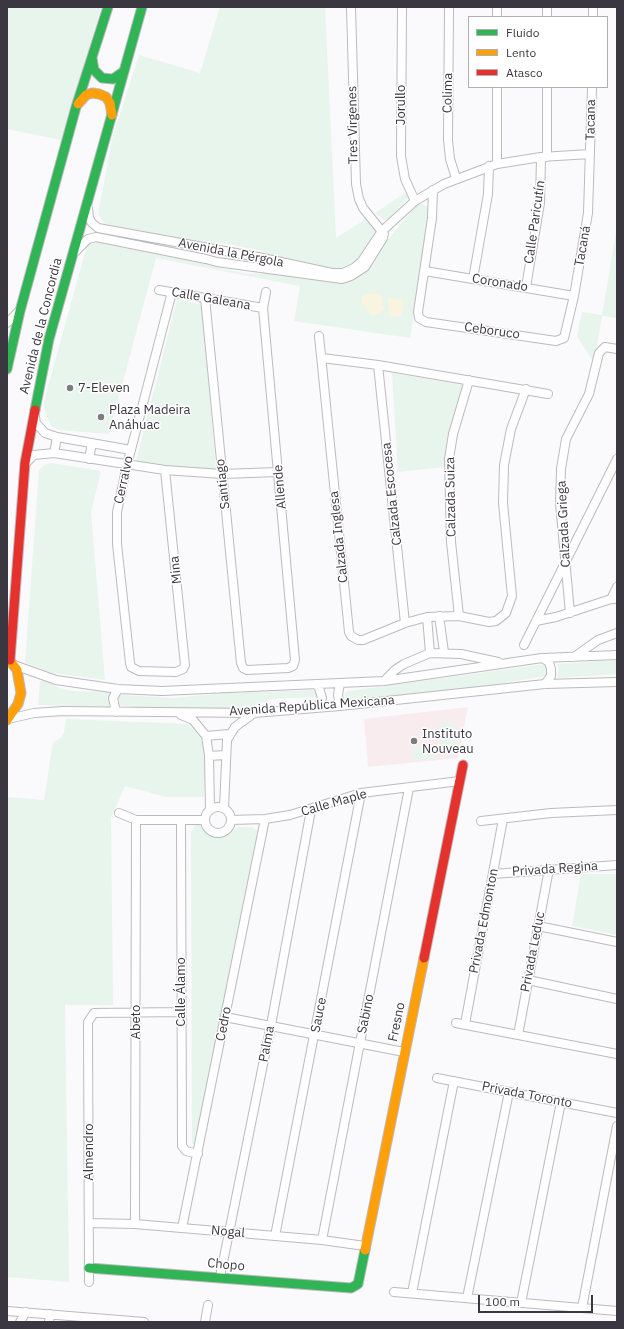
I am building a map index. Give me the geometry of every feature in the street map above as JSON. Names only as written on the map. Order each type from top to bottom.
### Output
[{"type":"main road","name":"Avenida de la Concordia","points":[[7,369],[20,311],[76,107],[108,7]]},
{"type":"main road","name":"Avenida de la Concordia","points":[[10,661],[15,576],[25,463],[34,413],[49,339],[142,7]]},
{"type":"main road","points":[[92,58],[94,70],[102,78],[113,79],[123,72]]},
{"type":"main road","points":[[76,107],[86,95],[92,93],[99,94],[110,103],[112,117]]},
{"type":"main road","points":[[7,583],[15,576]]},
{"type":"main road","points":[[7,719],[18,704],[21,693],[20,681],[10,661]]},
{"type":"main road","name":"Fresno","points":[[358,1284],[463,765]]},
{"type":"main road","name":"Chopo","points":[[90,1268],[351,1288],[358,1284]]},
{"type":"street","name":"Tres Virgenes","points":[[351,7],[355,178],[358,199],[363,208],[385,231]]},
{"type":"street","name":"Jorullo","points":[[402,7],[401,156],[405,179],[415,201]]},
{"type":"street","name":"Colima","points":[[449,7],[448,140],[450,159],[456,178]]},
{"type":"street","points":[[473,279],[493,165],[497,88]]},
{"type":"street","name":"Calle Paricutín","points":[[526,287],[540,204],[547,88]]},
{"type":"street","name":"Tacana","points":[[590,154],[592,88]]},
{"type":"street","points":[[385,231],[415,201],[456,178],[493,165],[544,157],[590,154]]},
{"type":"street","name":"Tacaná","points":[[564,338],[574,296],[588,213],[590,154]]},
{"type":"street","points":[[425,271],[432,218],[433,190]]},
{"type":"street","name":"Avenida la Pérgola","points":[[89,193],[89,218],[98,228],[332,273],[343,273],[362,261],[385,231]]},
{"type":"street","name":"Avenida la Pérgola","points":[[72,255],[88,239],[96,237],[217,262],[342,279],[351,276],[365,267],[385,231]]},
{"type":"street","points":[[206,259],[208,248]]},
{"type":"street","points":[[268,270],[270,260]]},
{"type":"street","name":"Coronado","points":[[425,271],[574,296]]},
{"type":"street","name":"Ceboruco","points":[[425,271],[418,312],[419,318],[426,322],[556,341],[564,338]]},
{"type":"street","name":"Calle Galeana","points":[[159,290],[262,308]]},
{"type":"street","name":"Cerralvo","points":[[172,292],[127,465],[117,512],[117,544],[130,663],[135,670],[176,672],[183,669]]},
{"type":"street","name":"Allende","points":[[244,668],[250,670],[288,668],[293,666],[295,660],[262,308],[266,292]]},
{"type":"street","name":"Santiago","points":[[205,298],[241,663],[244,668]]},
{"type":"street","points":[[7,323],[20,311]]},
{"type":"street","name":"Calzada Inglesa","points":[[319,336],[349,632],[354,638],[362,640],[405,623],[427,617],[459,616],[489,622],[496,621],[501,618],[510,605],[512,596],[503,503],[504,465],[511,429],[526,389]]},
{"type":"street","name":"Calzada Griega","points":[[570,613],[560,503],[561,469],[566,439],[589,394],[599,354],[604,347],[617,349]]},
{"type":"street","points":[[322,358],[378,365],[526,389],[548,394]]},
{"type":"street","name":"Calzada Escocesa","points":[[378,365],[405,623]]},
{"type":"street","name":"Calzada Suiza","points":[[459,616],[451,542],[449,459],[453,434],[469,380]]},
{"type":"street","points":[[34,413],[36,423],[40,430],[57,437],[131,450]]},
{"type":"street","points":[[54,453],[57,437]]},
{"type":"street","points":[[89,459],[92,444]]},
{"type":"street","points":[[25,463],[34,455],[54,453],[165,470],[222,474],[278,472]]},
{"type":"street","points":[[524,645],[617,459]]},
{"type":"street","name":"Mina","points":[[165,470],[185,660],[183,669]]},
{"type":"street","points":[[536,621],[570,613],[614,599],[617,587]]},
{"type":"street","points":[[439,616],[444,652]]},
{"type":"street","points":[[427,617],[430,653]]},
{"type":"street","points":[[574,657],[598,640],[617,633]]},
{"type":"street","name":"Avenida República Mexicana","points":[[384,681],[395,670],[404,664],[430,653],[444,652],[475,656],[501,663]]},
{"type":"street","name":"Avenida República Mexicana","points":[[10,661],[49,678],[118,689],[162,691],[384,681],[542,658],[617,655]]},
{"type":"street","points":[[542,658],[549,662],[551,669],[551,676],[545,684]]},
{"type":"street","name":"Avenida República Mexicana","points":[[7,719],[34,713],[62,711],[254,713],[340,706],[545,684],[617,682]]},
{"type":"street","points":[[340,683],[338,695],[340,706]]},
{"type":"street","points":[[316,684],[322,698],[318,707]]},
{"type":"street","points":[[116,712],[113,698],[118,689]]},
{"type":"street","points":[[176,713],[193,720],[206,736],[209,756],[210,810],[206,820],[212,831],[220,832],[228,828],[231,820],[224,808],[225,754],[229,734],[240,723],[254,713]]},
{"type":"street","points":[[206,736],[229,734]]},
{"type":"street","points":[[209,756],[225,754]]},
{"type":"street","name":"Calle Maple","points":[[231,820],[264,819],[311,810],[361,793],[460,781]]},
{"type":"street","name":"Sabino","points":[[322,1240],[409,788]]},
{"type":"street","name":"Sauce","points":[[276,1236],[316,1034],[361,793]]},
{"type":"street","points":[[210,810],[216,807],[224,808]]},
{"type":"street","name":"Palma","points":[[220,1278],[271,1025],[311,810]]},
{"type":"street","points":[[481,821],[551,813],[617,810]]},
{"type":"street","points":[[119,812],[136,820],[206,820]]},
{"type":"street","name":"Privada Edmonton","points":[[503,818],[493,874],[460,1024],[617,1054]]},
{"type":"street","name":"Cedro","points":[[182,1228],[264,819]]},
{"type":"street","name":"Abeto","points":[[135,1224],[136,820]]},
{"type":"street","name":"Calle Álamo","points":[[181,820],[182,1146],[186,1151],[198,1154]]},
{"type":"street","name":"Privada Regina","points":[[493,874],[617,865]]},
{"type":"street","name":"Privada Leduc","points":[[518,1035],[549,869]]},
{"type":"street","points":[[538,926],[617,942]]},
{"type":"street","points":[[528,980],[617,998]]},
{"type":"street","points":[[136,1012],[181,1012]]},
{"type":"street","name":"Almendro","points":[[89,1282],[88,1022],[94,1013],[136,1012]]},
{"type":"street","points":[[225,1017],[404,1052]]},
{"type":"street","name":"Privada Toronto","points":[[437,1078],[617,1113]]},
{"type":"street","points":[[412,1293],[454,1081]]},
{"type":"street","points":[[467,1298],[509,1092]]},
{"type":"street","points":[[521,1303],[560,1102]]},
{"type":"street","points":[[582,1308],[617,1126]]},
{"type":"street","name":"Nogal","points":[[89,1223],[135,1224],[322,1240],[365,1246]]},
{"type":"street","points":[[394,1292],[617,1311]]},
{"type":"street","points":[[206,1322],[208,1306]]},
{"type":"street","points":[[7,1311],[26,1312],[50,1318],[144,1322]]},
{"type":"street","points":[[20,1322],[26,1312]]},
{"type":"shaded area","points":[[7,7],[101,7],[61,140],[7,129]]},
{"type":"shaded area","points":[[220,7],[325,7],[336,238],[366,219],[376,230],[376,234],[360,260],[343,270],[335,270],[282,259],[258,250],[222,243],[206,246],[111,228],[103,222],[98,214],[112,139],[139,55],[200,73]]},
{"type":"shaded area","points":[[408,191],[408,198],[388,219],[384,220],[375,213]]},
{"type":"shaded area","points":[[417,204],[423,204],[430,209],[410,338],[294,321],[300,286],[156,258],[109,434],[59,430],[51,426],[44,409],[44,401],[87,245],[101,239],[209,261],[221,268],[248,274],[276,272],[341,282],[352,280],[363,274],[374,264],[387,241]]},
{"type":"shaded area","points":[[617,226],[617,318],[602,316],[594,363],[577,336],[582,312],[602,315]]},
{"type":"shaded area","points":[[177,299],[202,305],[216,470],[172,468],[136,461]]},
{"type":"shaded area","points":[[392,373],[463,385],[447,441],[445,467],[398,472]]},
{"type":"shaded area","points":[[51,463],[101,471],[91,512],[105,680],[53,673],[25,663],[39,470],[44,465]]},
{"type":"shaded area","points":[[617,660],[617,674],[559,678],[557,676],[559,669],[557,664]]},
{"type":"shaded area","points":[[545,664],[549,665],[548,674],[546,676],[457,691],[346,703],[344,701],[345,693],[349,691]]},
{"type":"shaded area","points":[[44,680],[60,688],[73,691],[110,692],[109,707],[38,705],[40,682]]},
{"type":"shaded area","points":[[317,691],[316,697],[272,699],[248,708],[154,709],[117,705],[117,700],[120,695],[173,698],[226,693]]},
{"type":"shaded area","name":"Instituto Nouveau","points":[[468,707],[458,758],[368,767],[364,719]]},
{"type":"shaded area","points":[[66,719],[186,724],[196,731],[202,742],[206,760],[204,797],[166,797],[125,786],[111,818],[113,1005],[65,1005],[69,1282],[7,1277],[7,797],[44,800],[53,742],[61,738],[64,732]]},
{"type":"shaded area","points":[[455,722],[458,751],[441,753],[438,724]]},
{"type":"shaded area","points":[[434,745],[436,758],[414,760],[412,747]]},
{"type":"shaded area","points":[[198,822],[212,833],[229,834],[239,827],[252,827],[258,831],[258,837],[198,1144],[192,1144],[191,832]]},
{"type":"shaded area","points":[[581,874],[617,874],[617,935],[572,926]]},
{"type":"sand","points":[[373,292],[381,295],[384,310],[373,316],[362,303],[362,296]]},
{"type":"sand","points":[[388,298],[403,299],[403,309],[400,317],[389,316]]},
{"type":"traffic: fast","points":[[7,369],[20,311],[76,107],[108,7]]},
{"type":"traffic: fast","points":[[35,410],[49,339],[142,7]]},
{"type":"traffic: fast","points":[[92,58],[94,70],[102,78],[113,79],[123,72]]},
{"type":"traffic: fast","points":[[89,1268],[351,1288],[358,1284],[365,1250]]},
{"type":"traffic: slow","points":[[78,104],[86,95],[92,93],[99,94],[106,97],[110,103],[112,115]]},
{"type":"traffic: slow","points":[[7,657],[17,670],[21,693],[18,704],[7,720]]},
{"type":"traffic: slow","points":[[365,1250],[424,958]]},
{"type":"traffic: jam","points":[[10,660],[25,463],[35,410]]},
{"type":"traffic: jam","points":[[424,958],[463,765]]},
{"type":"place","name":"7-Eleven","points":[[70,388]]},
{"type":"place","name":"Plaza Madeira Anáhuac","points":[[101,417]]},
{"type":"place","name":"Instituto Nouveau","points":[[414,741]]}]
